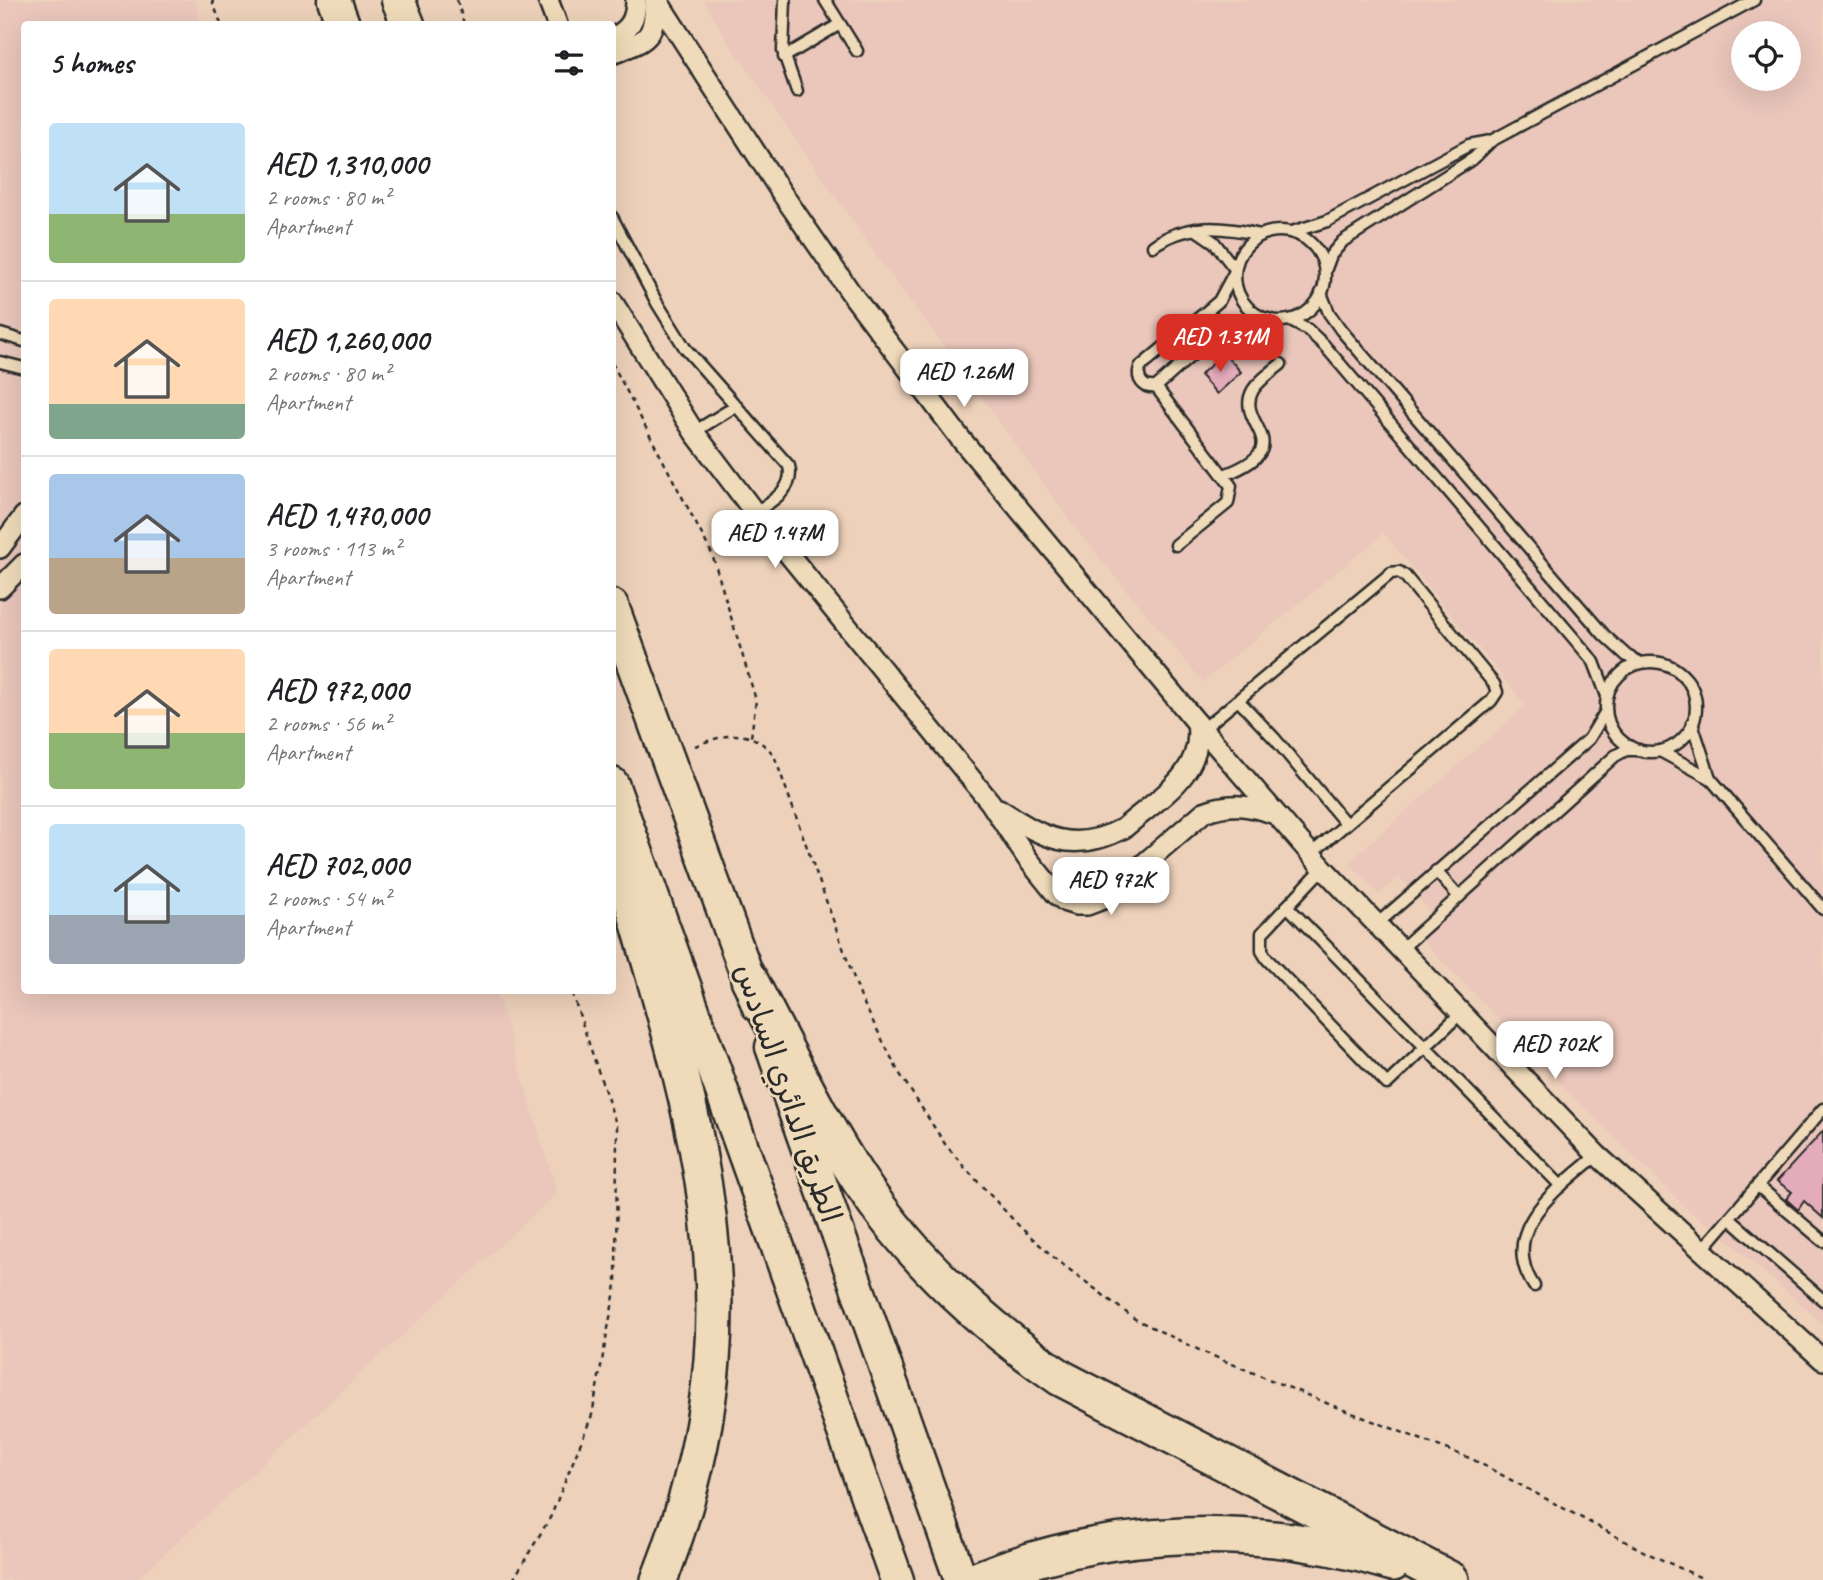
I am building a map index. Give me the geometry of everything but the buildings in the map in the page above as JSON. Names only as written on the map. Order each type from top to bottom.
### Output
[{"type":"highway","points":[[334,0],[342,21]]},
{"type":"highway","points":[[398,0],[407,21]]},
{"type":"highway","name":"الطريق الدائري السادس","points":[[616,617],[749,979],[961,1580]]},
{"type":"highway","name":"الطريق الدائري السادس","points":[[616,795],[892,1566]]},
{"type":"highway","points":[[616,842],[689,1109],[711,1246],[712,1359],[703,1429],[693,1479],[659,1580]]},
{"type":"highway","points":[[749,979],[859,1180],[891,1224],[930,1270],[972,1310],[1018,1348],[1061,1378],[1449,1580]]},
{"type":"highway","points":[[976,1580],[1063,1552],[1137,1539],[1216,1535],[1314,1544],[1386,1561],[1449,1580]]},
{"type":"street","points":[[548,0],[555,21]]},
{"type":"street","points":[[616,35],[634,20],[636,0]]},
{"type":"street","points":[[656,0],[781,192],[851,293],[960,438],[1200,726],[1317,861],[1597,1154],[1823,1360]]},
{"type":"street","points":[[616,52],[640,42],[654,29],[656,0]]},
{"type":"street","points":[[616,307],[694,432],[755,513],[990,802],[1056,894],[1066,902],[1087,905],[1103,899],[1204,812],[1223,805],[1241,804],[1276,814]]},
{"type":"street","points":[[0,548],[21,520]]},
{"type":"street","points":[[0,588],[21,567]]},
{"type":"street","points":[[990,802],[1035,833],[1047,838],[1073,842],[1112,834],[1124,828],[1192,766],[1200,726]]},
{"type":"lane","points":[[669,0],[671,22]]},
{"type":"lane","points":[[785,0],[784,57],[797,91]]},
{"type":"lane","points":[[825,0],[857,51]]},
{"type":"lane","points":[[1289,320],[1309,310],[1321,293],[1331,255],[1343,241],[1474,158],[1491,141],[1754,0]]},
{"type":"lane","points":[[784,57],[840,24]]},
{"type":"lane","points":[[1292,232],[1327,220],[1469,145],[1491,141]]},
{"type":"lane","points":[[616,224],[677,337],[786,462],[790,471],[786,488],[755,513]]},
{"type":"lane","points":[[1153,246],[1173,234],[1195,229],[1227,229],[1260,235],[1281,230],[1292,232],[1310,242],[1318,251],[1325,271]]},
{"type":"lane","points":[[1195,229],[1214,242],[1235,271],[1238,293],[1243,302],[1258,316],[1268,319]]},
{"type":"lane","points":[[1260,235],[1243,249],[1219,301],[1140,367],[1138,378],[1141,383],[1156,387],[1228,328],[1248,321],[1289,320],[1308,330],[1324,345],[1594,662],[1607,696]]},
{"type":"lane","points":[[1321,293],[1334,322],[1377,373],[1604,635],[1627,656],[1641,663]]},
{"type":"lane","points":[[0,334],[21,340]]},
{"type":"lane","points":[[0,362],[21,367]]},
{"type":"lane","points":[[1224,475],[1248,466],[1261,451],[1262,438],[1251,410],[1252,395],[1254,388],[1281,364]]},
{"type":"lane","points":[[1156,387],[1231,486],[1228,503],[1175,545]]},
{"type":"lane","points":[[694,432],[736,406]]},
{"type":"lane","points":[[1200,726],[1239,701],[1391,573],[1399,572],[1405,576],[1494,684],[1497,692],[1491,701],[1346,824],[1287,906],[1262,933],[1262,951],[1387,1084],[1461,1013]]},
{"type":"lane","points":[[1639,750],[1620,740],[1609,722],[1606,711],[1607,696],[1623,671],[1641,663],[1662,663],[1672,667],[1688,682],[1695,702],[1692,723],[1680,741],[1660,751]]},
{"type":"lane","points":[[1239,701],[1275,739],[1346,824]]},
{"type":"lane","points":[[1377,924],[1588,739],[1606,711]]},
{"type":"lane","points":[[1692,723],[1710,778]]},
{"type":"lane","points":[[1401,949],[1615,756],[1626,750],[1660,751],[1710,778],[1823,909]]},
{"type":"lane","points":[[1436,871],[1459,897]]},
{"type":"lane","points":[[1287,906],[1561,1186]]},
{"type":"lane","points":[[1702,1250],[1823,1109]]},
{"type":"lane","points":[[1534,1286],[1524,1265],[1525,1232],[1535,1213],[1597,1154]]},
{"type":"lane","points":[[1758,1185],[1823,1241]]},
{"type":"lane","points":[[1730,1219],[1823,1300]]},
{"type":"path","points":[[212,0],[220,21]]},
{"type":"path","points":[[457,0],[463,21]]},
{"type":"path","points":[[616,371],[712,554],[756,700],[751,737]]},
{"type":"path","points":[[695,746],[729,735],[751,737],[764,743],[777,763],[861,998],[898,1071],[965,1168],[1039,1244],[1095,1291],[1135,1319],[1201,1351],[1472,1459],[1645,1552],[1706,1580]]},
{"type":"path","points":[[513,1580],[551,1516],[592,1415],[616,1285],[617,1127],[572,994]]},
{"type":"shaded area","points":[[0,0],[194,0],[200,21],[21,21],[21,994],[497,994],[557,1193],[136,1580],[0,1580]]},
{"type":"shaded area","points":[[704,0],[1823,0],[1823,1324],[1717,1230],[1691,1212],[1580,1103],[1421,939],[1441,923],[1399,876],[1379,894],[1349,862],[1526,705],[1384,533],[1203,682],[1076,529],[967,376],[886,269],[727,40]]}]
